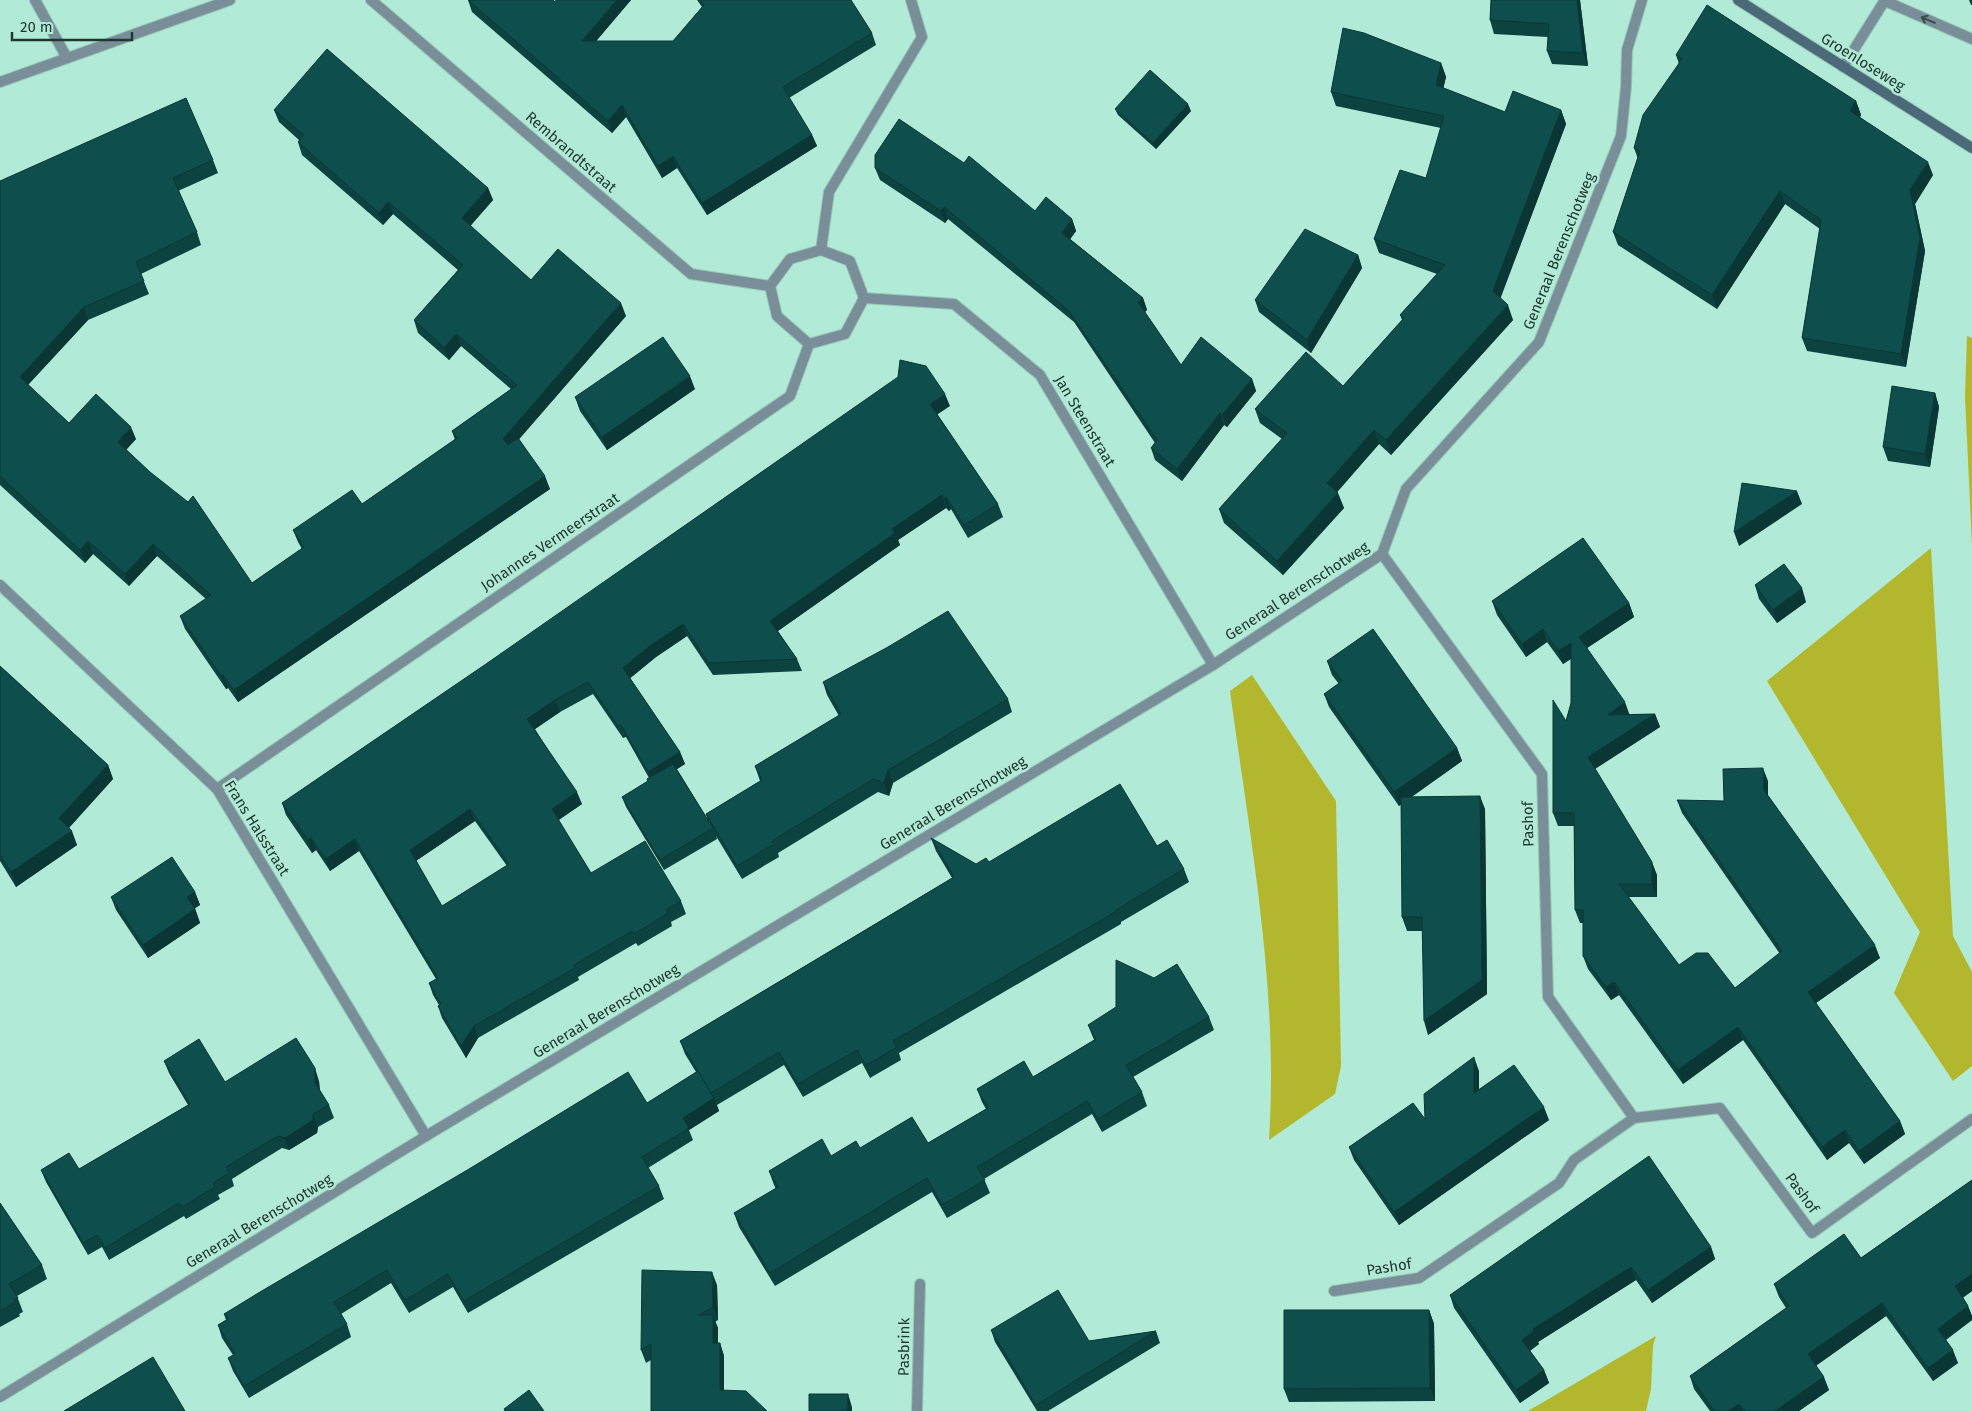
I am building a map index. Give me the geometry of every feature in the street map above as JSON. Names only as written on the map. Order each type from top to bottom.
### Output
[{"type":"main road","name":"Groenloseweg","points":[[1738,0],[1972,148]]},
{"type":"street","points":[[35,0],[67,58]]},
{"type":"street","points":[[0,82],[230,0]]},
{"type":"street","name":"Rembrandtstraat","points":[[371,0],[690,274],[770,286]]},
{"type":"street","points":[[822,250],[829,192],[922,37],[911,0]]},
{"type":"street","name":"Generaal Berenschotweg","points":[[0,1397],[426,1136],[1213,665],[1382,554],[1406,489],[1539,342],[1621,136],[1628,50],[1642,0]]},
{"type":"street","points":[[1843,67],[1885,1],[1972,39]]},
{"type":"street","points":[[822,250],[850,261],[864,298],[846,334],[809,344],[777,316],[770,286],[790,259],[822,250]]},
{"type":"street","name":"Jan Steenstraat","points":[[864,298],[954,304],[1040,375],[1213,665]]},
{"type":"street","name":"Johannes Vermeerstraat","points":[[217,788],[790,396],[809,344]]},
{"type":"street","name":"Pashof","points":[[1382,554],[1542,774],[1548,997],[1634,1118]]},
{"type":"street","name":"Frans Halsstraat","points":[[0,585],[217,788],[426,1136]]},
{"type":"street","name":"Pashof","points":[[1334,1291],[1419,1278],[1559,1182],[1574,1160],[1634,1118],[1720,1108],[1812,1233],[1972,1119]]},
{"type":"street","name":"Pasbrink","points":[[917,1411],[920,1284]]},
{"type":"shaded area","points":[[1967,336],[1972,338],[1972,546],[1965,396]]},
{"type":"shaded area","points":[[1931,548],[1953,936],[1972,972],[1972,1066],[1953,1081],[1894,993],[1920,932],[1767,681]]},
{"type":"shaded area","points":[[1252,675],[1336,801],[1341,1066],[1335,1094],[1269,1140],[1271,1084],[1270,1027],[1266,971],[1254,859],[1230,691]]},
{"type":"shaded area","points":[[1656,1336],[1653,1345],[1651,1389],[1646,1411],[1528,1411]]},
{"type":"building","points":[[468,0],[553,0],[555,2],[556,0],[617,0],[582,41],[673,41],[704,5],[700,0],[851,0],[872,33],[783,87],[812,135],[702,203],[673,156],[658,166],[622,105],[608,121]]},
{"type":"building","points":[[1491,0],[1577,0],[1583,53],[1547,51],[1549,24],[1490,20]]},
{"type":"building","points":[[1707,5],[1856,101],[1850,111],[1928,162],[1910,190],[1920,237],[1901,354],[1802,338],[1821,220],[1780,191],[1712,295],[1613,232],[1640,151],[1634,148],[1643,115],[1682,59],[1676,55]]},
{"type":"building","points":[[1343,28],[1364,33],[1441,63],[1436,85],[1505,112],[1513,91],[1561,110],[1493,291],[1508,305],[1386,440],[1374,430],[1327,483],[1338,493],[1277,561],[1219,509],[1287,433],[1255,409],[1306,352],[1343,386],[1404,318],[1400,315],[1445,265],[1374,239],[1400,170],[1426,178],[1444,116],[1331,92]]},
{"type":"building","points":[[327,49],[488,188],[462,218],[531,280],[558,249],[621,303],[503,439],[508,445],[518,438],[545,476],[234,690],[223,675],[221,676],[180,616],[211,595],[153,544],[125,574],[88,541],[80,550],[0,476],[0,181],[186,98],[213,160],[173,178],[197,232],[136,262],[144,281],[84,307],[20,377],[69,423],[96,394],[131,427],[118,442],[150,472],[188,502],[193,496],[252,583],[304,547],[293,530],[352,490],[362,504],[457,438],[452,431],[517,385],[456,334],[444,348],[414,320],[463,265],[388,202],[379,213],[298,142],[304,135],[274,110]]},
{"type":"building","points":[[1150,70],[1188,104],[1153,143],[1115,109]]},
{"type":"building","points":[[899,119],[964,163],[969,156],[1035,211],[1046,197],[1072,219],[1062,233],[1143,298],[1138,302],[1181,365],[1201,337],[1252,379],[1222,415],[1220,413],[1177,469],[1151,448],[1157,440],[1069,311],[944,207],[941,211],[875,168],[875,155]]},
{"type":"building","points":[[1305,229],[1358,255],[1307,340],[1255,300]]},
{"type":"building","points":[[663,337],[690,376],[602,437],[575,397]]},
{"type":"building","points":[[900,360],[926,366],[945,394],[930,404],[998,504],[964,525],[946,497],[944,499],[942,495],[892,529],[895,533],[770,621],[797,659],[709,663],[683,624],[651,645],[623,668],[680,752],[648,772],[621,725],[618,726],[588,682],[555,700],[527,719],[577,792],[552,809],[591,873],[645,841],[681,901],[666,910],[668,913],[634,934],[632,931],[574,965],[575,968],[474,1026],[461,1046],[438,1006],[441,1004],[429,983],[438,978],[355,839],[326,859],[311,838],[308,840],[282,803],[486,664],[898,377]],"holes":[[[470,809],[509,864],[442,906],[410,850]]]},
{"type":"building","points":[[1892,386],[1935,393],[1925,454],[1883,447]]},
{"type":"building","points":[[1742,483],[1797,491],[1734,532]]},
{"type":"building","points":[[1583,538],[1629,603],[1579,637],[1625,702],[1608,715],[1655,714],[1588,757],[1652,862],[1652,884],[1619,884],[1679,965],[1696,953],[1708,953],[1735,988],[1782,951],[1677,800],[1724,801],[1723,769],[1763,768],[1764,790],[1875,945],[1808,992],[1900,1121],[1859,1151],[1845,1130],[1822,1147],[1738,1027],[1678,1070],[1614,982],[1606,987],[1583,956],[1583,910],[1575,910],[1574,813],[1553,813],[1553,700],[1566,721],[1571,703],[1571,643],[1558,651],[1543,629],[1522,644],[1492,601]]},
{"type":"building","points":[[1784,564],[1802,588],[1773,610],[1755,585]]},
{"type":"building","points":[[948,611],[1008,699],[888,770],[884,783],[873,779],[772,841],[774,844],[737,866],[706,814],[762,780],[755,766],[841,714],[823,682],[888,647]]},
{"type":"building","points":[[1373,629],[1457,748],[1394,792],[1324,694],[1342,681],[1327,661]]},
{"type":"building","points":[[0,666],[108,765],[59,818],[72,831],[11,872],[0,855]]},
{"type":"building","points":[[673,764],[713,828],[660,860],[622,797],[648,781],[647,779]]},
{"type":"building","points":[[1120,784],[1157,846],[1167,840],[1184,869],[1117,911],[893,1041],[897,1047],[866,1065],[857,1050],[798,1084],[779,1052],[711,1093],[680,1041],[954,877],[931,838],[976,864],[986,858],[989,862]]},
{"type":"building","points":[[1480,796],[1482,980],[1424,1021],[1422,917],[1402,917],[1401,797]]},
{"type":"building","points":[[172,857],[195,892],[187,897],[195,909],[143,945],[111,897]]},
{"type":"building","points":[[1116,960],[1154,978],[1177,964],[1209,1017],[1126,1065],[1142,1092],[1098,1119],[1087,1101],[977,1167],[985,1180],[942,1205],[927,1178],[770,1273],[734,1213],[778,1187],[769,1171],[822,1139],[831,1156],[856,1141],[860,1148],[912,1117],[928,1143],[988,1108],[977,1089],[1024,1061],[1033,1077],[1096,1039],[1088,1025],[1116,1007]]},
{"type":"building","points":[[296,1038],[315,1068],[315,1083],[329,1105],[313,1114],[313,1120],[285,1138],[278,1136],[226,1167],[229,1173],[213,1183],[215,1187],[182,1207],[179,1203],[105,1248],[97,1235],[83,1243],[41,1170],[69,1153],[79,1169],[190,1104],[164,1061],[199,1039],[225,1082]]},
{"type":"building","points":[[1474,1057],[1474,1093],[1514,1065],[1544,1107],[1394,1212],[1349,1147],[1413,1103],[1425,1119],[1424,1094]]},
{"type":"building","points":[[698,1071],[714,1098],[683,1118],[689,1128],[642,1157],[659,1186],[464,1301],[448,1274],[405,1300],[387,1270],[334,1302],[347,1324],[244,1386],[228,1358],[235,1354],[218,1325],[228,1319],[224,1314],[469,1169],[628,1072],[647,1103]]},
{"type":"building","points":[[1649,1156],[1711,1247],[1648,1290],[1631,1267],[1533,1329],[1534,1331],[1522,1340],[1544,1370],[1516,1390],[1450,1295]]},
{"type":"building","points":[[1972,1180],[1972,1274],[1955,1286],[1968,1306],[1938,1329],[1953,1350],[1928,1368],[1882,1303],[1808,1354],[1824,1377],[1775,1411],[1744,1411],[1739,1404],[1728,1411],[1714,1411],[1690,1376],[1789,1306],[1774,1284],[1844,1234],[1861,1258]]},
{"type":"building","points":[[0,1203],[42,1265],[9,1284],[18,1298],[0,1311]]},
{"type":"building","points":[[642,1270],[712,1272],[713,1307],[699,1315],[713,1315],[713,1343],[720,1343],[720,1390],[746,1391],[767,1411],[651,1411],[651,1344],[641,1350]]},
{"type":"building","points":[[1058,1290],[1089,1341],[1156,1331],[1036,1405],[991,1330]]},
{"type":"building","points":[[1284,1310],[1429,1310],[1430,1388],[1284,1389]]},
{"type":"building","points":[[153,1357],[185,1411],[64,1411]]},
{"type":"building","points":[[529,1390],[544,1411],[505,1411],[504,1409]]},
{"type":"building","points":[[809,1394],[848,1394],[847,1411],[809,1411]]}]
